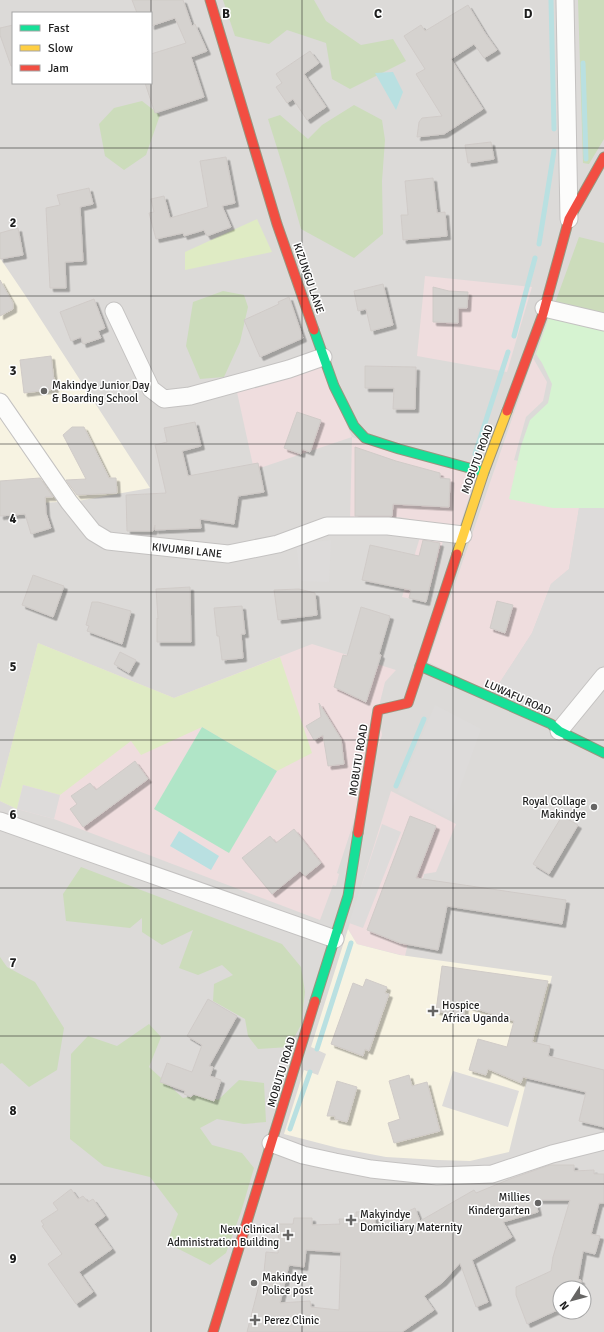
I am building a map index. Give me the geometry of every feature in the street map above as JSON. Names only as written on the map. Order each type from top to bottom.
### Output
[{"type":"street","name":"KIZUNGU LANE","points":[[210,0],[277,224],[334,386],[354,426],[365,438],[399,449],[484,472]]},
{"type":"street","points":[[565,0],[569,220]]},
{"type":"street","name":"MOBUTU ROAD","points":[[213,1332],[348,896],[378,710],[408,703],[484,472],[544,308],[569,220],[604,157]]},
{"type":"street","points":[[544,308],[604,322]]},
{"type":"street","points":[[114,311],[151,389],[164,399],[190,396],[289,369],[323,357]]},
{"type":"street","name":"KIVUMBI LANE","points":[[0,402],[69,502],[93,532],[108,541],[228,554],[278,544],[327,526],[388,526],[463,535]]},
{"type":"street","name":"LUWAFU ROAD","points":[[420,666],[550,724],[559,731],[604,753]]},
{"type":"street","points":[[559,731],[604,676]]},
{"type":"street","points":[[0,820],[335,939]]},
{"type":"street","points":[[271,1143],[303,1155],[335,1162],[371,1169],[437,1176],[492,1174],[552,1154],[604,1142]]},
{"type":"shaded area","points":[[0,0],[604,0],[604,1332],[0,1332]]},
{"type":"shaded area","name":"Makindye Junior Day & Boarding School","points":[[0,258],[150,488],[78,501],[0,505]]},
{"type":"shaded area","points":[[425,276],[532,287],[507,372],[417,356]]},
{"type":"shaded area","points":[[317,356],[352,437],[254,470],[235,383]]},
{"type":"shaded area","points":[[533,358],[547,382],[543,401],[526,417],[514,460],[561,471],[553,508],[579,508],[569,569],[551,584],[532,633],[493,693],[428,662]]},
{"type":"shaded area","points":[[352,437],[476,476],[459,528],[399,517],[350,523]]},
{"type":"shaded area","points":[[579,508],[604,508],[604,664],[559,723],[493,693],[532,633],[551,584],[569,569]]},
{"type":"shaded area","points":[[420,537],[443,541],[426,602],[402,597]]},
{"type":"shaded area","points":[[331,540],[329,582],[301,581],[296,544]]},
{"type":"shaded area","points":[[38,643],[174,698],[312,644],[396,670],[385,682],[378,710],[382,735],[337,873],[339,874],[336,886],[333,885],[320,920],[54,819],[17,809],[0,801],[0,790]]},
{"type":"shaded area","points":[[435,705],[481,729],[449,818],[398,792]]},
{"type":"shaded area","points":[[23,785],[60,795],[54,819],[17,809]]},
{"type":"shaded area","points":[[391,791],[456,824],[436,872],[424,874],[405,956],[357,944],[348,929]]},
{"type":"shaded area","points":[[382,824],[401,832],[363,928],[349,923]]},
{"type":"shaded area","name":"Hospice Africa Uganda","points":[[348,929],[357,944],[400,955],[552,976],[509,1152],[470,1161],[386,1157],[338,1148],[284,1134],[304,1070],[318,1075],[326,1054],[311,1047]]},
{"type":"shaded area","points":[[453,1071],[519,1091],[508,1127],[442,1106]]},
{"type":"green space","points":[[223,0],[314,0],[326,21],[361,45],[393,39],[406,61],[350,89],[332,79],[326,43],[287,30],[269,44],[235,36]]},
{"type":"green space","points":[[578,0],[604,0],[604,139],[589,164],[583,163]]},
{"type":"green space","points":[[142,101],[160,115],[146,155],[124,170],[105,156],[99,124],[114,108]]},
{"type":"green space","points":[[354,105],[382,120],[385,140],[382,181],[383,234],[354,258],[301,229],[268,119],[280,115],[308,139],[322,125]]},
{"type":"green space","points":[[257,219],[272,252],[185,270],[185,252]]},
{"type":"green space","points":[[579,237],[604,243],[604,315],[555,303]]},
{"type":"green space","points":[[223,291],[244,295],[248,307],[240,342],[224,377],[200,379],[186,346],[193,302]]},
{"type":"green space","points":[[549,317],[604,329],[604,508],[553,508],[509,499],[521,446],[530,420],[548,403],[552,384],[536,354]]},
{"type":"green space","points":[[38,643],[174,698],[280,657],[312,753],[277,771],[202,727],[141,755],[131,741],[60,795],[23,785],[17,809],[0,801],[0,790]]},
{"type":"green space","points":[[202,727],[277,771],[229,853],[154,809]]},
{"type":"green space","points":[[81,867],[282,944],[301,967],[305,992],[301,1025],[289,1047],[258,1049],[248,1036],[245,1019],[213,1001],[214,984],[233,975],[222,965],[198,975],[179,968],[193,930],[162,945],[142,932],[142,918],[130,928],[66,921],[63,894]]},
{"type":"green space","points":[[0,957],[7,967],[35,982],[64,1028],[57,1070],[29,1087],[2,1063],[0,1064]]},
{"type":"green space","points":[[149,1024],[161,1037],[149,1067],[183,1098],[201,1094],[218,1100],[239,1080],[264,1083],[266,1122],[244,1124],[217,1119],[200,1128],[212,1145],[242,1153],[254,1168],[241,1212],[226,1253],[210,1265],[167,1243],[178,1214],[150,1177],[104,1166],[70,1139],[71,1054],[88,1036],[117,1046]]},
{"type":"water","points":[[393,72],[403,92],[396,110],[375,73]]},
{"type":"water","points":[[179,831],[219,856],[211,870],[170,846]]},
{"type":"building","points":[[132,0],[183,0],[192,26],[195,24],[207,51],[191,57],[204,97],[155,113],[145,84],[152,84],[152,54],[186,43],[175,18],[152,26],[152,12],[137,12]]},
{"type":"building","points":[[468,5],[497,50],[484,58],[474,44],[451,59],[483,109],[444,134],[417,137],[419,122],[422,118],[442,116],[416,74],[425,69],[404,36],[421,25],[425,31]]},
{"type":"building","points":[[12,25],[12,66],[0,35],[0,28]]},
{"type":"building","points":[[310,51],[319,63],[304,74],[326,107],[307,120],[293,99],[287,103],[276,87],[282,83],[276,74]]},
{"type":"building","points":[[491,142],[494,159],[468,163],[465,145]]},
{"type":"building","points":[[226,157],[235,203],[222,206],[231,227],[207,236],[204,230],[184,236],[183,233],[156,239],[149,213],[154,212],[151,199],[164,196],[170,218],[208,207],[200,161]]},
{"type":"building","points":[[433,178],[437,213],[445,212],[447,236],[403,240],[401,215],[408,215],[405,181]]},
{"type":"building","points":[[89,188],[93,204],[80,207],[83,261],[65,262],[66,288],[50,288],[46,208],[60,205],[57,195]]},
{"type":"building","points":[[18,228],[23,255],[0,259],[0,233]]},
{"type":"building","points":[[0,280],[13,303],[13,309],[0,316]]},
{"type":"building","points":[[383,284],[393,325],[371,331],[366,309],[358,311],[354,291]]},
{"type":"building","points":[[433,287],[449,291],[468,292],[467,308],[458,308],[458,323],[433,322]]},
{"type":"building","points":[[289,297],[303,338],[260,357],[244,320],[279,304],[278,302]]},
{"type":"building","points":[[94,299],[105,328],[98,331],[101,338],[83,344],[81,337],[71,341],[60,312]]},
{"type":"building","points":[[51,356],[55,389],[24,393],[20,360]]},
{"type":"building","points":[[365,366],[416,367],[415,409],[393,409],[394,388],[365,388]]},
{"type":"building","points":[[297,412],[321,420],[310,452],[302,449],[301,454],[284,448]]},
{"type":"building","points":[[195,422],[201,446],[182,451],[188,476],[258,463],[264,492],[238,496],[234,524],[200,519],[201,528],[155,530],[155,525],[153,531],[127,531],[126,495],[166,493],[155,445],[167,442],[164,428]]},
{"type":"building","points":[[72,427],[84,427],[109,478],[116,478],[117,493],[77,495],[66,480],[86,479],[63,435]]},
{"type":"building","points":[[355,447],[396,461],[440,473],[440,478],[450,479],[449,507],[393,504],[392,516],[355,516]]},
{"type":"building","points":[[40,478],[53,497],[45,497],[46,513],[51,528],[31,534],[25,514],[0,516],[0,481]]},
{"type":"building","points":[[423,540],[440,543],[426,602],[409,598],[411,590],[362,580],[370,545],[419,556]]},
{"type":"building","points":[[33,575],[64,586],[53,617],[22,605]]},
{"type":"building","points":[[190,587],[191,642],[157,642],[157,618],[158,619],[156,589]]},
{"type":"building","points":[[299,589],[315,593],[317,615],[278,620],[274,590]]},
{"type":"building","points":[[497,601],[513,605],[505,633],[490,628]]},
{"type":"building","points":[[92,602],[98,602],[131,611],[122,644],[87,631],[89,626],[86,625]]},
{"type":"building","points":[[242,606],[245,634],[241,634],[243,658],[222,660],[219,636],[217,636],[214,608]]},
{"type":"building","points":[[361,607],[390,616],[379,654],[381,655],[366,702],[334,687],[343,655],[347,656]]},
{"type":"building","points":[[120,652],[136,660],[129,673],[114,664]]},
{"type":"building","points":[[319,703],[341,739],[344,764],[328,766],[323,735],[314,740],[306,726],[321,717]]},
{"type":"building","points":[[135,761],[148,779],[83,827],[70,809],[77,804],[71,796],[90,783],[96,790]]},
{"type":"building","points":[[410,816],[436,826],[416,878],[566,900],[562,924],[447,906],[438,950],[400,943],[367,930]]},
{"type":"building","points":[[562,816],[578,825],[549,874],[533,864]]},
{"type":"building","points":[[294,829],[321,863],[305,876],[300,871],[272,894],[242,858],[270,836],[276,843]]},
{"type":"building","points":[[442,966],[548,981],[532,1042],[550,1046],[548,1056],[604,1070],[604,1127],[579,1121],[586,1092],[523,1077],[521,1083],[488,1069],[486,1075],[469,1070],[478,1039],[507,1047],[514,1021],[465,1005],[464,1015],[436,1011]]},
{"type":"building","points":[[366,979],[387,987],[385,993],[389,994],[369,1051],[365,1049],[363,1056],[331,1044],[353,983],[363,987]]},
{"type":"building","points":[[208,999],[237,1016],[209,1066],[213,1067],[210,1076],[221,1080],[214,1101],[193,1094],[191,1097],[184,1094],[185,1091],[160,1082],[167,1063],[192,1072],[202,1045],[187,1036]]},
{"type":"building","points":[[409,1075],[412,1086],[427,1082],[440,1131],[394,1143],[388,1123],[400,1119],[389,1081]]},
{"type":"building","points":[[337,1081],[357,1087],[347,1122],[335,1119],[335,1116],[327,1116]]},
{"type":"building","points":[[550,1165],[574,1165],[574,1171],[594,1170],[594,1174],[604,1174],[604,1203],[599,1203],[591,1234],[600,1236],[595,1254],[583,1251],[578,1279],[581,1280],[552,1280],[552,1312],[527,1324],[516,1295],[516,1287],[551,1271],[553,1257],[570,1200],[535,1200],[538,1212],[503,1222],[512,1237],[472,1260],[488,1302],[476,1307],[460,1263],[443,1282],[424,1296],[434,1310],[402,1332],[247,1332],[260,1281],[263,1282],[266,1252],[278,1253],[279,1224],[293,1224],[294,1218],[312,1218],[312,1225],[340,1224],[339,1219],[356,1219],[356,1212],[375,1211],[375,1226],[415,1208],[420,1221],[474,1190],[476,1193]],"holes":[[[306,1250],[341,1252],[339,1310],[311,1307],[310,1301],[280,1303],[289,1265],[304,1267]]]},
{"type":"building","points":[[71,1189],[78,1199],[83,1196],[88,1202],[93,1199],[105,1216],[94,1224],[112,1249],[79,1272],[93,1292],[76,1304],[48,1264],[62,1254],[42,1226],[44,1225],[41,1221],[58,1210],[53,1203]]},
{"type":"waterway","points":[[551,0],[554,129]]},
{"type":"waterway","points":[[583,63],[586,159]]},
{"type":"waterway","points":[[539,244],[554,151]]},
{"type":"waterway","points":[[514,336],[535,258]]},
{"type":"waterway","points":[[475,454],[508,352]]},
{"type":"waterway","points":[[396,786],[424,719]]},
{"type":"waterway","points":[[317,1049],[351,943]]},
{"type":"waterway","points":[[290,1129],[310,1072]]},
{"type":"traffic: fast","points":[[314,330],[334,386],[354,426],[365,438],[399,449],[484,472]]},
{"type":"traffic: fast","points":[[420,666],[551,724],[559,731],[604,753]]},
{"type":"traffic: fast","points":[[315,1001],[348,896],[358,833]]},
{"type":"traffic: slow","points":[[457,554],[484,472],[507,411]]},
{"type":"traffic: jam","points":[[210,0],[277,224],[314,330]]},
{"type":"traffic: jam","points":[[507,411],[543,314],[569,219],[604,157]]},
{"type":"traffic: jam","points":[[358,833],[378,710],[408,703],[457,554]]},
{"type":"traffic: jam","points":[[213,1332],[315,1001]]},
{"type":"place","name":"Makindye Junior Day & Boarding School","points":[[44,391]]},
{"type":"place","name":"Royal Collage Makindye","points":[[594,807]]},
{"type":"place","name":"Hospice Africa Uganda","points":[[433,1011]]},
{"type":"place","name":"Millies Kindergarten","points":[[538,1203]]},
{"type":"place","name":"Makyindye Domiciliary Maternity","points":[[351,1220]]},
{"type":"place","name":"New Clinical Administration Building","points":[[288,1235]]},
{"type":"place","name":"Makindye Police post","points":[[254,1283]]},
{"type":"place","name":"Perez Clinic","points":[[255,1320]]}]
